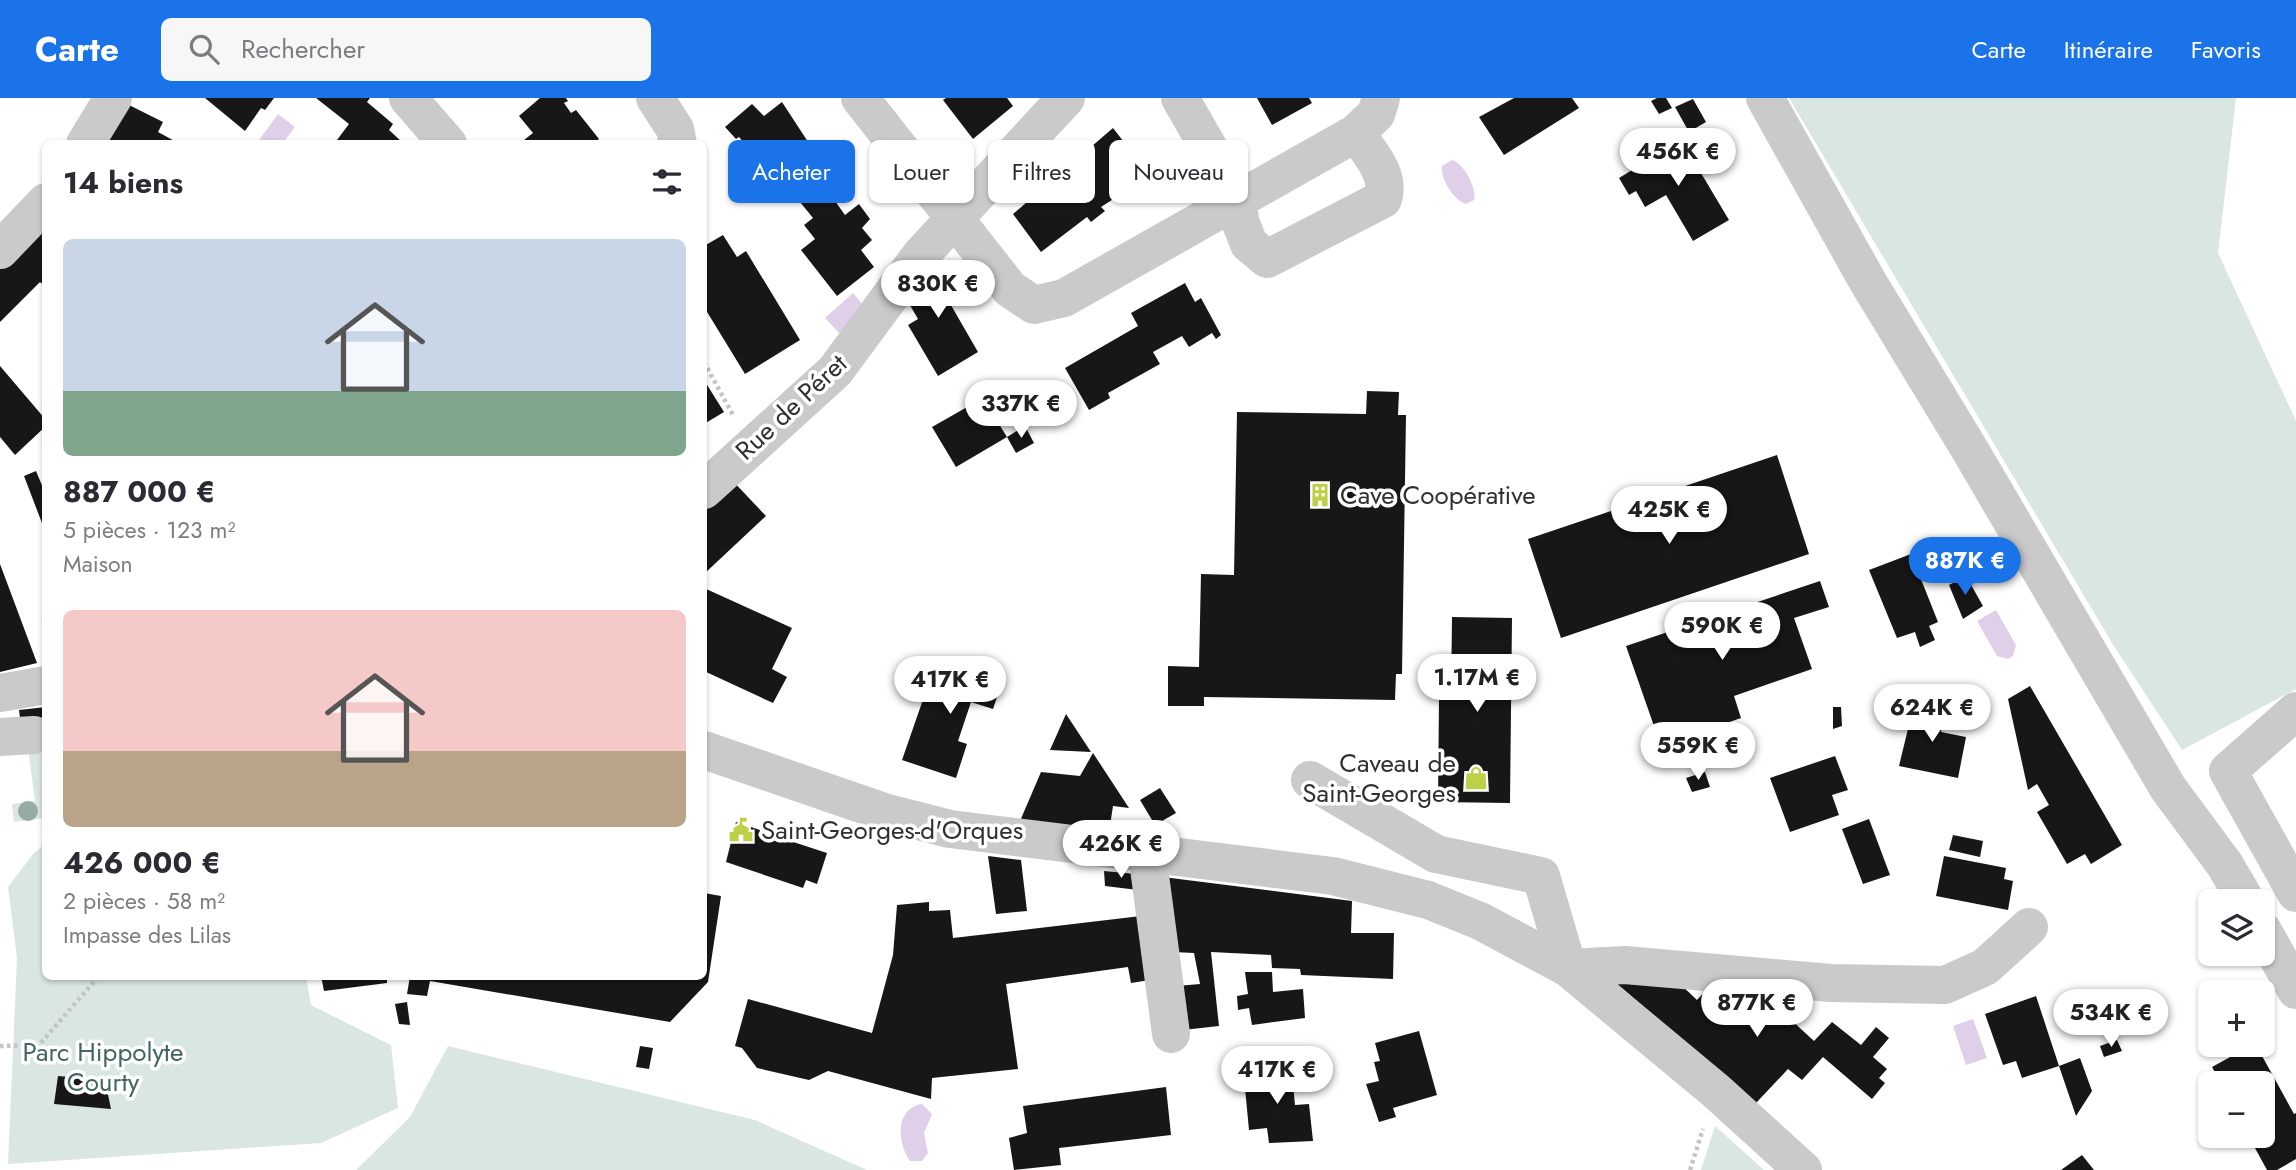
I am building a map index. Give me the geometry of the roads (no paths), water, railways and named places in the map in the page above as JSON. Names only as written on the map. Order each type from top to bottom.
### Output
[{"type":"street","points":[[87,140],[113,98]]},
{"type":"street","points":[[408,98],[445,140]]},
{"type":"street","points":[[655,98],[675,129],[677,140]]},
{"type":"street","points":[[860,98],[1010,289],[1034,305],[1064,298],[1231,203]]},
{"type":"street","name":"Rue de Péret","points":[[707,487],[750,445],[835,371],[920,256],[1066,98]]},
{"type":"street","points":[[1180,98],[1204,140]]},
{"type":"street","points":[[1248,193],[1356,133],[1376,114],[1381,98]]},
{"type":"street","points":[[1765,98],[1868,282],[2168,788],[2225,865],[2239,889]]},
{"type":"street","points":[[1238,203],[1240,221],[1250,244],[1267,259],[1383,199],[1386,189],[1381,170],[1356,133]]},
{"type":"street","points":[[0,250],[42,206]]},
{"type":"street","points":[[0,693],[42,686]]},
{"type":"street","points":[[2296,711],[2228,771],[2296,893]]},
{"type":"street","points":[[707,751],[887,813],[950,829],[1333,876],[1402,892],[1480,921],[1568,968],[1716,1091],[1803,1170]]},
{"type":"street","points":[[1310,780],[1436,854],[1541,876],[1568,968]]},
{"type":"street","points":[[1147,853],[1171,1034]]},
{"type":"street","points":[[1568,968],[1625,965],[1831,983],[1945,985],[1985,967],[2029,928]]},
{"type":"street","points":[[2275,952],[2296,990]]},
{"type":"place","name":"Cave Coopérative","points":[[1320,495]]},
{"type":"place","name":"Caveau de Saint-Georges","points":[[1476,778]]},
{"type":"place","name":"Saint-Georges-d'Orques","points":[[741,830]]},
{"type":"park label","name":"Parc Hippolyte Courty","points":[[103,1067]]}]
